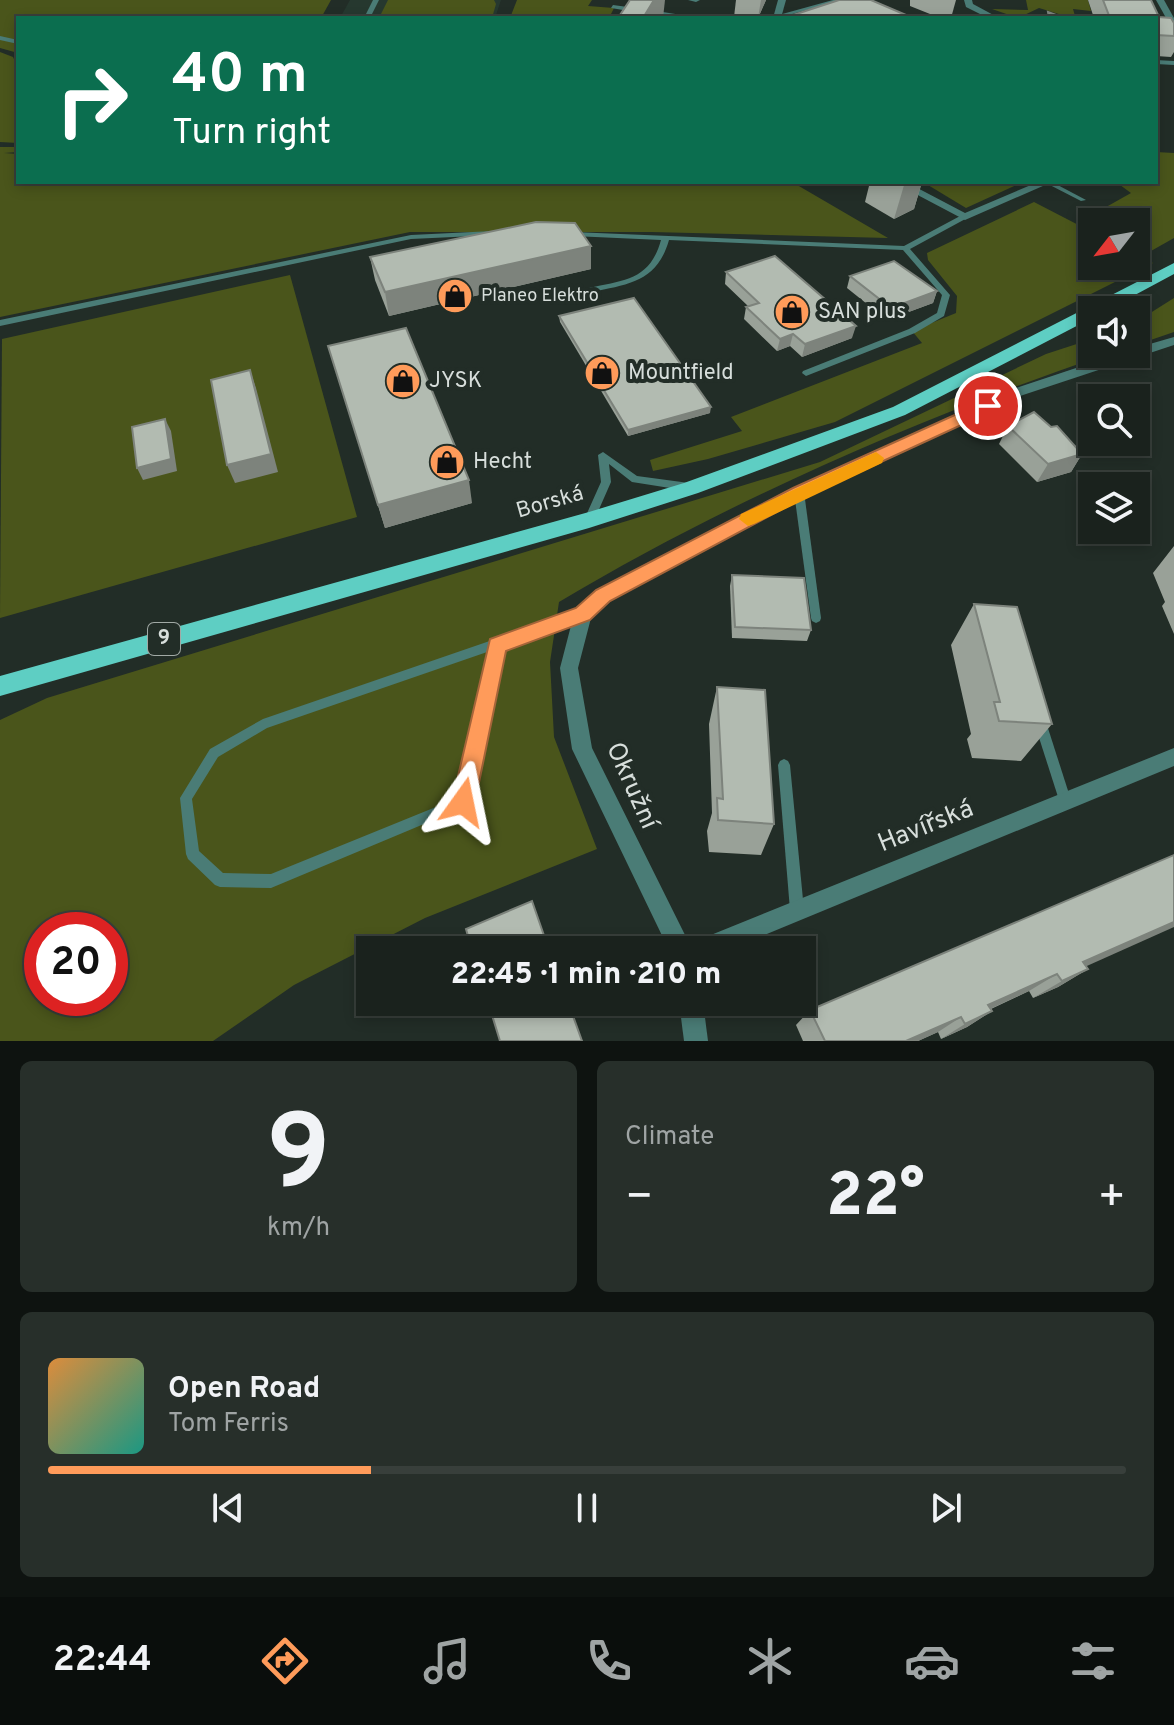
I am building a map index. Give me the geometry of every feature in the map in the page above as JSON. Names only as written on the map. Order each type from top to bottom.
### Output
[{"type":"main road","name":"Borská","points":[[1121,296],[1174,268]]},
{"type":"main road","name":"Borská","points":[[0,686],[589,520],[691,488],[899,411],[1078,319]]},
{"type":"street","points":[[968,0],[969,5],[991,16]]},
{"type":"street","points":[[1160,0],[1174,25]]},
{"type":"street","points":[[902,184],[965,217],[1042,184]]},
{"type":"street","points":[[1150,348],[1174,341]]},
{"type":"street","points":[[583,614],[603,595],[799,492],[1012,394],[1089,368]]},
{"type":"street","name":"Okružní","points":[[583,614],[569,668],[582,749],[674,936]]},
{"type":"street","name":"Havířská","points":[[735,936],[1174,757]]},
{"type":"street","points":[[693,1016],[696,1041]]},
{"type":"lane","points":[[781,16],[839,0]]},
{"type":"lane","points":[[613,7],[674,16]]},
{"type":"lane","points":[[1051,184],[1083,200]]},
{"type":"lane","points":[[560,234],[905,248],[965,217]]},
{"type":"lane","points":[[0,323],[411,237],[502,232]]},
{"type":"lane","points":[[592,290],[647,275],[663,255],[666,237]]},
{"type":"lane","points":[[806,373],[912,331],[941,314],[946,295],[905,248]]},
{"type":"lane","points":[[589,520],[606,482],[603,455],[635,479],[691,488]]},
{"type":"lane","points":[[799,492],[816,618]]},
{"type":"lane","points":[[497,645],[463,802],[271,881],[220,880],[193,854],[186,798],[214,753],[263,724],[583,614]]},
{"type":"lane","points":[[1037,711],[1065,800]]},
{"type":"lane","points":[[784,765],[797,910]]},
{"type":"shaded area","points":[[350,0],[501,0],[496,16],[341,16]]},
{"type":"green space","points":[[0,0],[331,0],[322,16],[16,16],[16,52],[0,48]]},
{"type":"green space","points":[[388,0],[494,0],[496,4],[493,16],[380,16]]},
{"type":"green space","points":[[517,0],[592,0],[588,6],[614,8],[610,16],[511,16]]},
{"type":"green space","points":[[1026,0],[1088,0],[1091,11],[1073,9],[1075,16],[1065,16],[1039,8],[1022,16],[1012,16],[992,9],[1028,10]]},
{"type":"green space","points":[[0,52],[13,57],[16,64],[16,143],[0,142]]},
{"type":"green space","points":[[0,147],[16,147],[16,152],[4,153],[16,154],[16,184],[795,184],[888,238],[651,232],[410,232],[0,317]]},
{"type":"green space","points":[[1158,152],[1174,153],[1174,238],[1150,251],[1150,208],[1104,208],[1131,193],[1119,184],[1158,184]]},
{"type":"green space","points":[[926,184],[1019,184],[966,208]]},
{"type":"green space","points":[[1034,202],[1078,225],[1078,280],[1119,280],[1087,296],[1078,296],[1078,300],[835,422],[708,459],[653,471],[650,460],[742,431],[731,417],[922,343],[912,331],[956,313],[957,296],[928,260],[927,253]]},
{"type":"green space","points":[[290,275],[357,517],[0,618],[2,339]]},
{"type":"green space","points":[[1174,298],[1174,332],[1150,340],[1150,313]]},
{"type":"green space","points":[[1078,344],[1078,364],[896,434],[758,495],[624,564],[559,602],[550,662],[554,737],[597,849],[425,918],[390,936],[356,936],[356,953],[294,985],[213,1041],[0,1041],[0,720],[47,698],[820,462],[1046,354]]},
{"type":"building","points":[[630,0],[654,0],[644,16],[619,16]]},
{"type":"building","points":[[839,0],[871,0],[908,16],[790,16]]},
{"type":"building","points":[[1103,0],[1151,0],[1159,17],[1171,18],[1174,36],[1158,35],[1158,16],[1109,16]]},
{"type":"building","points":[[536,222],[575,223],[591,246],[385,292],[370,257]]},
{"type":"building","points":[[775,256],[856,326],[805,344],[793,334],[780,339],[746,307],[759,303],[726,272]]},
{"type":"building","points":[[894,261],[937,291],[891,308],[850,276]]},
{"type":"building","points":[[634,298],[711,407],[628,430],[559,316]]},
{"type":"building","points":[[406,328],[469,480],[378,505],[328,346]]},
{"type":"building","points":[[250,370],[271,454],[227,465],[211,380]]},
{"type":"building","points":[[1034,412],[1051,427],[1057,426],[1078,450],[1078,455],[1048,464],[1008,426]]},
{"type":"building","points":[[165,419],[171,459],[137,468],[132,427]]},
{"type":"building","points":[[732,575],[804,578],[811,630],[735,627]]},
{"type":"building","points":[[974,604],[1017,607],[1052,724],[999,721],[994,702],[1000,702]]},
{"type":"building","points":[[717,687],[765,690],[774,824],[718,820],[717,798],[723,799]]},
{"type":"building","points":[[1174,855],[1174,922],[1083,962],[1088,969],[1062,981],[1057,974],[988,1005],[992,1011],[965,1024],[961,1017],[906,1041],[825,1041],[813,1016],[816,1016],[816,1007]]},
{"type":"building","points":[[532,901],[544,936],[468,936],[466,929]]},
{"type":"building","points":[[492,1016],[573,1016],[582,1041],[500,1041]]},
{"type":"slow traffic","points":[[748,519],[799,492],[876,458]]},
{"type":"place","name":"Planeo Elektro","points":[[455,296]]},
{"type":"place","name":"SAN plus","points":[[792,312]]},
{"type":"place","name":"Mountfield","points":[[602,373]]},
{"type":"place","name":"JYSK","points":[[403,381]]},
{"type":"place","name":"Hecht","points":[[447,462]]},
{"type":"route","points":[[463,802],[497,645],[583,614],[603,595],[799,492],[988,406]]}]
